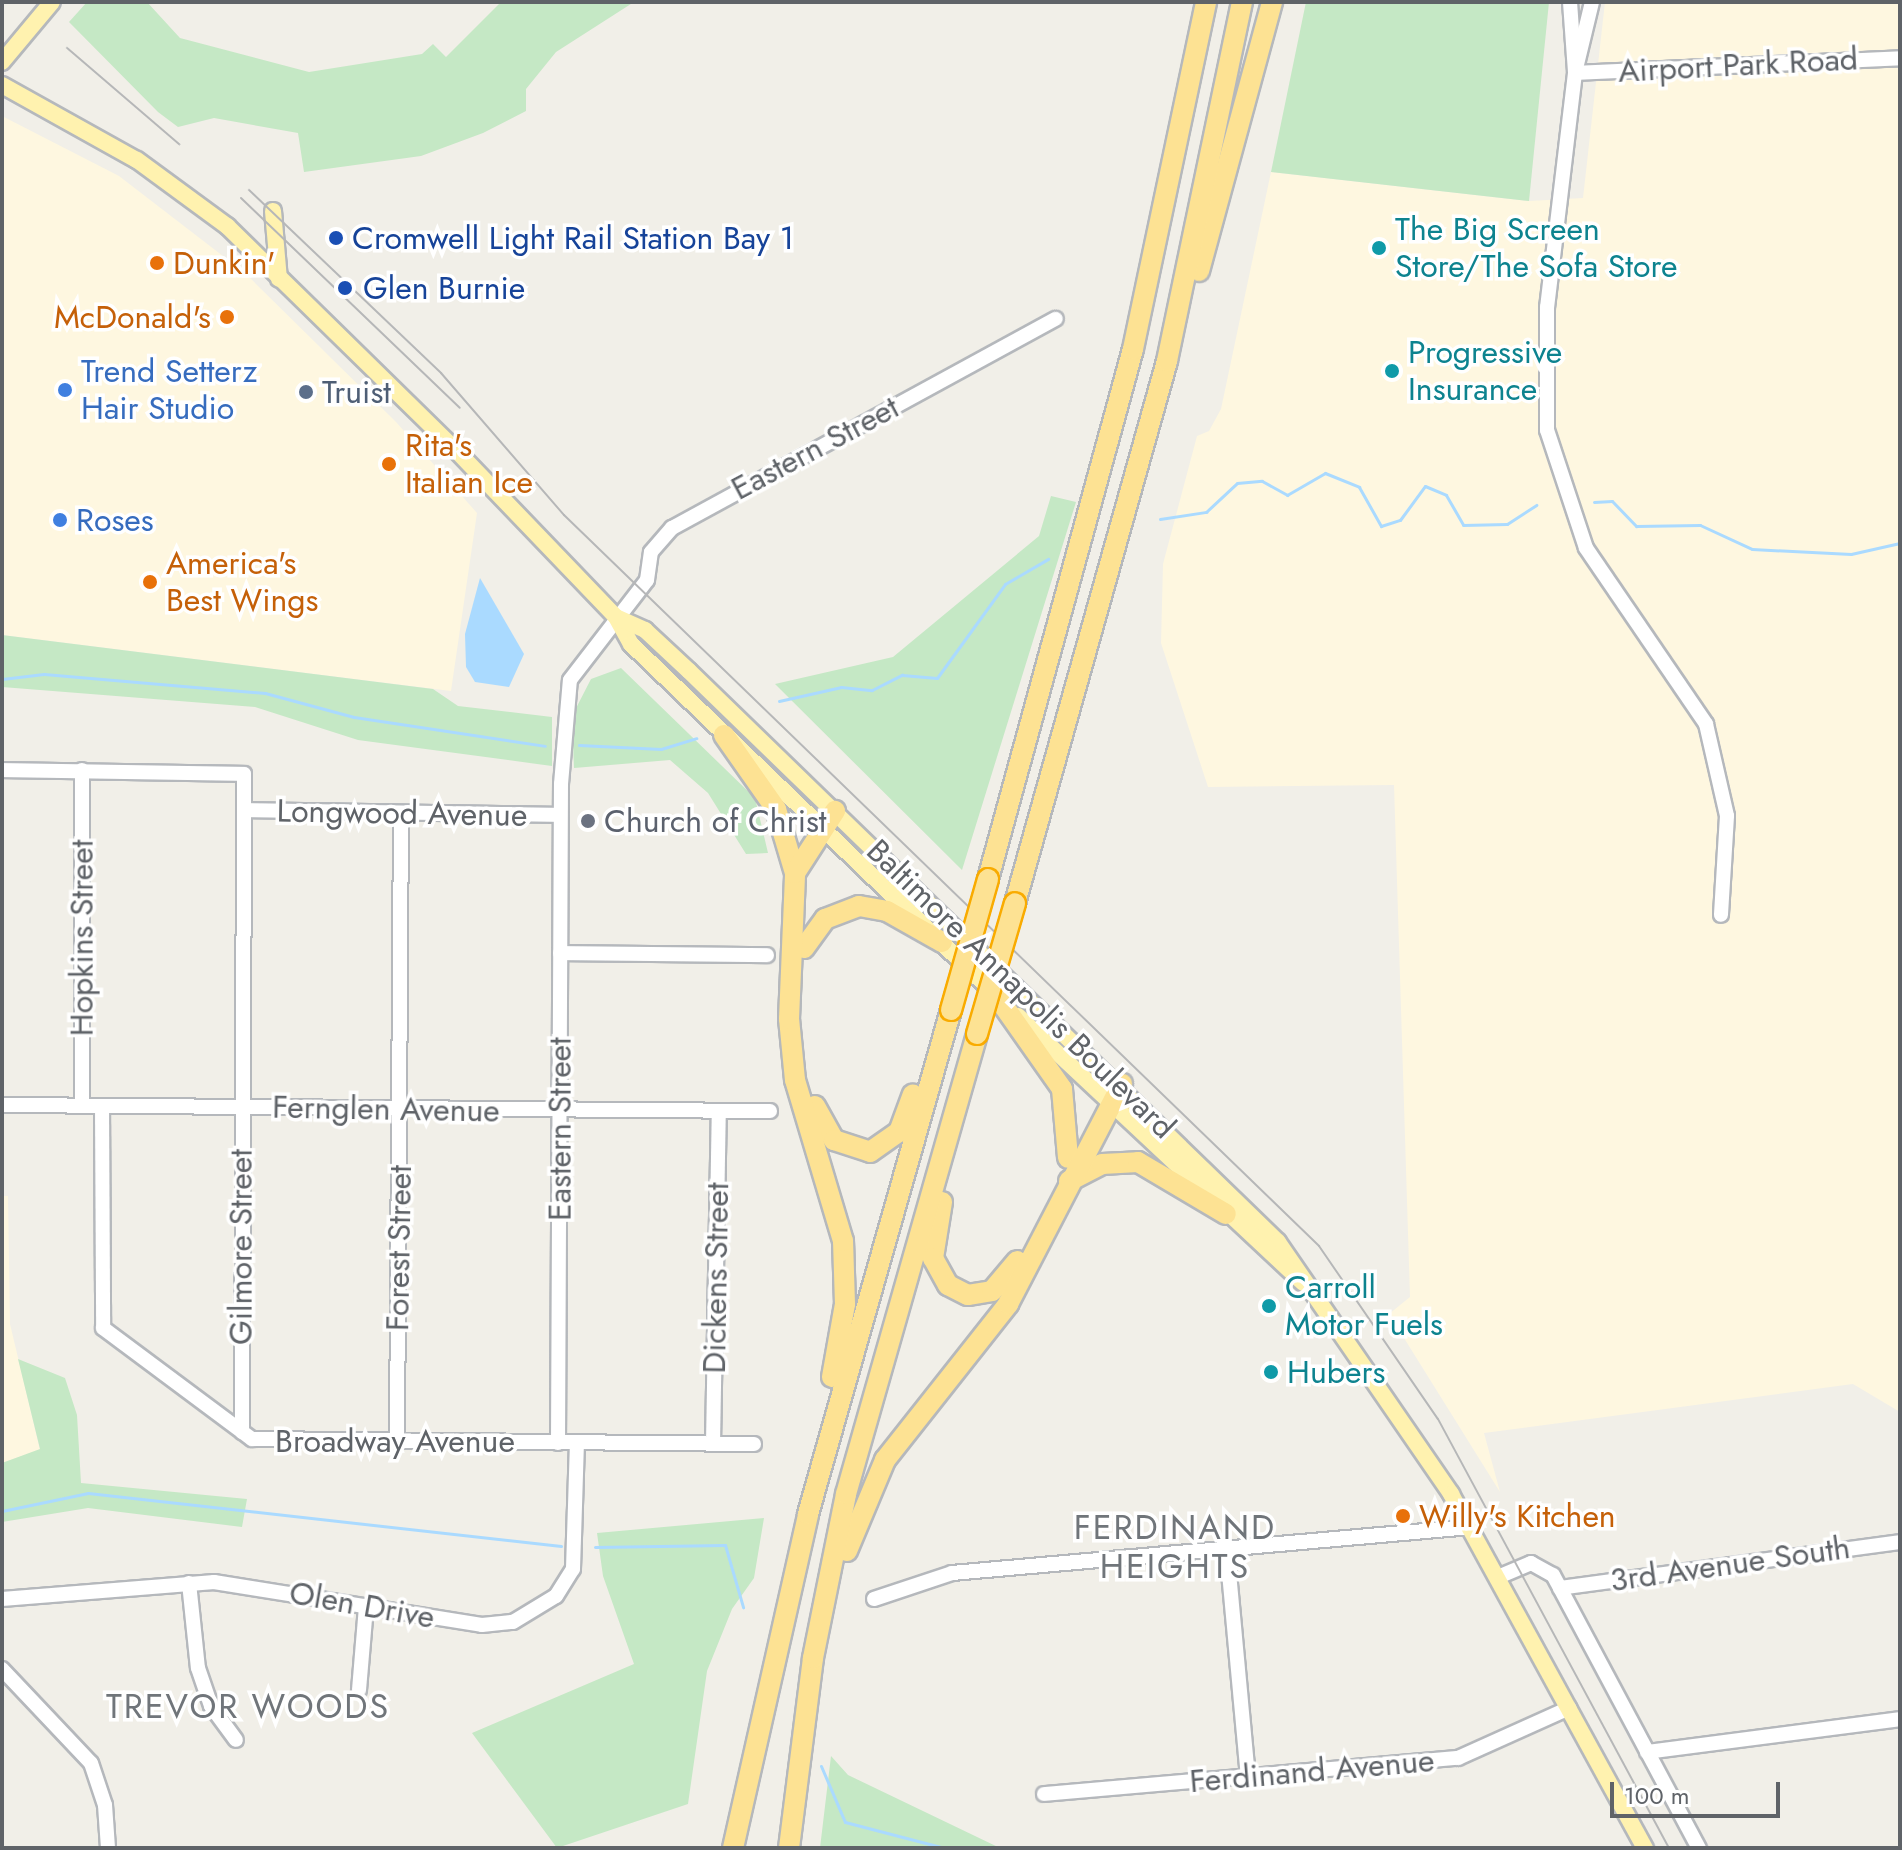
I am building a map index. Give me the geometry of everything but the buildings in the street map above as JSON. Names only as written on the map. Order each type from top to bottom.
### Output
[{"type":"highway","points":[[808,1514],[1105,464],[1205,2]]},
{"type":"highway","points":[[789,1848],[813,1658],[856,1454],[1167,361],[1242,2]]},
{"type":"highway","points":[[1167,361],[1208,246],[1272,2]]},
{"type":"highway","points":[[724,735],[776,809],[795,873],[791,1056],[835,1199],[845,1271],[842,1334],[808,1514],[733,1848]]},
{"type":"highway","points":[[832,823],[808,877],[804,948],[806,1076],[825,1129],[846,1149],[877,1150],[899,1132],[951,1010]]},
{"type":"highway","points":[[795,873],[832,823]]},
{"type":"highway","points":[[804,948],[825,919],[859,906],[887,911],[942,942]]},
{"type":"highway","points":[[996,995],[1062,1089],[1068,1158]]},
{"type":"highway","points":[[964,1078],[933,1251],[937,1273],[952,1289],[974,1295],[1002,1285],[1068,1158],[1119,1082]]},
{"type":"highway","points":[[813,1658],[869,1489],[997,1321],[1069,1181],[1106,1099]]},
{"type":"highway","points":[[1069,1181],[1102,1164],[1138,1162],[1226,1214]]},
{"type":"main road","points":[[2,62],[52,2]]},
{"type":"main road","name":"Baltimore Annapolis Boulevard","points":[[2,85],[194,198],[279,279],[616,617],[631,644],[724,735],[832,823],[1119,1082],[1258,1221],[1371,1367],[1470,1527],[1645,1848]]},
{"type":"main road","points":[[273,211],[279,279]]},
{"type":"main road","name":"Baltimore Annapolis Boulevard","points":[[616,617],[645,630],[942,942],[1226,1214],[1303,1283]]},
{"type":"street","points":[[1570,2],[1575,73]]},
{"type":"street","points":[[1592,2],[1575,73],[1547,307],[1547,430],[1586,548],[1706,724],[1727,816],[1721,915]]},
{"type":"street","name":"Airport Park Road","points":[[1575,73],[1900,58]]},
{"type":"street","name":"Eastern Street","points":[[558,1443],[560,815],[565,695],[616,617],[647,580],[658,541],[685,519],[1056,319]]},
{"type":"street","name":"Longwood Avenue","points":[[2,770],[244,774]]},
{"type":"street","name":"Hopkins Street","points":[[82,770],[82,1106]]},
{"type":"street","name":"Gilmore Street","points":[[242,1432],[244,774]]},
{"type":"street","name":"Longwood Avenue","points":[[245,810],[560,815]]},
{"type":"street","name":"Forest Street","points":[[397,1442],[401,814]]},
{"type":"street","points":[[560,953],[767,955]]},
{"type":"street","name":"Fernglen Avenue","points":[[2,1105],[770,1111]]},
{"type":"street","name":"Broadway Avenue","points":[[102,1106],[103,1328],[242,1432],[264,1441],[754,1444]]},
{"type":"street","name":"Dickens Street","points":[[713,1444],[719,1112]]},
{"type":"street","name":"Olen Drive","points":[[2,1599],[189,1583],[482,1625],[513,1622],[546,1605],[575,1558],[577,1443]]},
{"type":"street","points":[[874,1599],[952,1573],[1227,1551],[1470,1527]]},
{"type":"street","name":"3rd Avenue South","points":[[1560,1588],[1900,1542]]},
{"type":"street","points":[[1227,1551],[1248,1777]]},
{"type":"street","points":[[1498,1577],[1535,1563],[1560,1588],[1699,1848]]},
{"type":"street","points":[[189,1583],[198,1668],[211,1706],[236,1740]]},
{"type":"street","points":[[359,1690],[366,1606]]},
{"type":"street","points":[[2,1669],[91,1763],[105,1805],[108,1848]]},
{"type":"street","name":"Ferdinand Avenue","points":[[1044,1794],[1458,1758],[1569,1708]]},
{"type":"street","points":[[1647,1752],[1900,1719]]},
{"type":"shaded area","points":[[1605,2],[1900,2],[1900,1412],[1853,1384],[1484,1433],[1500,1492],[1389,1314],[1410,1297],[1394,785],[1208,787],[1161,643],[1163,564],[1197,436],[1209,431],[1221,409],[1271,172],[1529,201],[1583,198]]},
{"type":"shaded area","points":[[2,116],[119,176],[245,273],[396,422],[477,513],[451,691],[2,635]]},
{"type":"shaded area","points":[[2,1196],[8,1196],[10,1324],[40,1450],[2,1463]]},
{"type":"green space","points":[[87,2],[147,2],[180,38],[309,72],[422,54],[433,44],[446,57],[501,2],[634,2],[556,52],[526,89],[526,111],[483,133],[421,156],[304,172],[298,133],[214,118],[178,127],[158,112],[69,22]]},
{"type":"green space","points":[[1306,2],[1549,2],[1529,201],[1271,172]]},
{"type":"green space","points":[[1051,496],[1076,502],[962,870],[775,684],[893,657],[1039,536]]},
{"type":"green space","points":[[2,635],[433,689],[458,706],[552,717],[552,766],[358,740],[255,707],[2,687]]},
{"type":"green space","points":[[621,668],[755,798],[768,853],[746,854],[708,793],[670,760],[574,768],[572,716],[591,679]]},
{"type":"green space","points":[[18,1359],[65,1378],[77,1415],[81,1483],[247,1499],[242,1527],[88,1508],[2,1522],[2,1463],[40,1449]]},
{"type":"green space","points":[[764,1518],[754,1578],[732,1609],[707,1671],[688,1804],[557,1848],[472,1733],[634,1664],[603,1576],[597,1533]]},
{"type":"green space","points":[[831,1756],[848,1775],[1000,1848],[820,1848]]},
{"type":"water","points":[[480,578],[524,654],[509,687],[475,682],[466,667],[465,634]]},
{"type":"waterway","points":[[1160,519],[1206,512],[1237,483],[1262,481],[1287,495],[1325,473],[1359,487],[1381,526],[1400,520],[1425,486],[1446,495],[1463,525],[1507,524],[1536,505]]},
{"type":"waterway","points":[[1594,502],[1612,501],[1636,526],[1700,525],[1752,549],[1851,554],[1900,543]]},
{"type":"waterway","points":[[779,701],[841,687],[872,690],[902,675],[937,678],[1005,584],[1048,559]]},
{"type":"waterway","points":[[2,679],[44,674],[265,693],[354,717],[545,746]]},
{"type":"waterway","points":[[579,745],[661,749],[696,738]]},
{"type":"waterway","points":[[2,1511],[88,1493],[561,1546]]},
{"type":"waterway","points":[[595,1547],[725,1545],[743,1607]]},
{"type":"waterway","points":[[821,1766],[845,1822],[945,1848]]},
{"type":"tram line","points":[[67,48],[179,144]]},
{"type":"tram line","points":[[249,190],[441,373],[564,515],[1319,1246],[1438,1419],[1669,1848]]},
{"type":"tram line","points":[[241,198],[460,408]]},
{"type":"place","name":"Cromwell Light Rail Station Bay 1","points":[[336,238]]},
{"type":"place","name":"The Big Screen Store/The Sofa Store","points":[[1379,248]]},
{"type":"place","name":"Dunkin'","points":[[157,263]]},
{"type":"place","name":"Glen Burnie","points":[[345,288]]},
{"type":"place","name":"McDonald's","points":[[227,317]]},
{"type":"place","name":"Progressive Insurance","points":[[1392,371]]},
{"type":"place","name":"Trend Setterz Hair Studio","points":[[65,390]]},
{"type":"place","name":"Truist","points":[[306,392]]},
{"type":"place","name":"Rita's Italian Ice","points":[[389,464]]},
{"type":"place","name":"Roses","points":[[60,520]]},
{"type":"place","name":"America's Best Wings","points":[[150,582]]},
{"type":"place","name":"Church of Christ","points":[[588,821]]},
{"type":"place","name":"Carroll Motor Fuels","points":[[1269,1306]]},
{"type":"place","name":"Hubers","points":[[1271,1372]]},
{"type":"place","name":"Willy's Kitchen","points":[[1403,1516]]},
{"type":"district","name":"FERDINAND HEIGHTS","points":[[1175,1546]]},
{"type":"district","name":"TREVOR WOODS","points":[[248,1707]]}]
